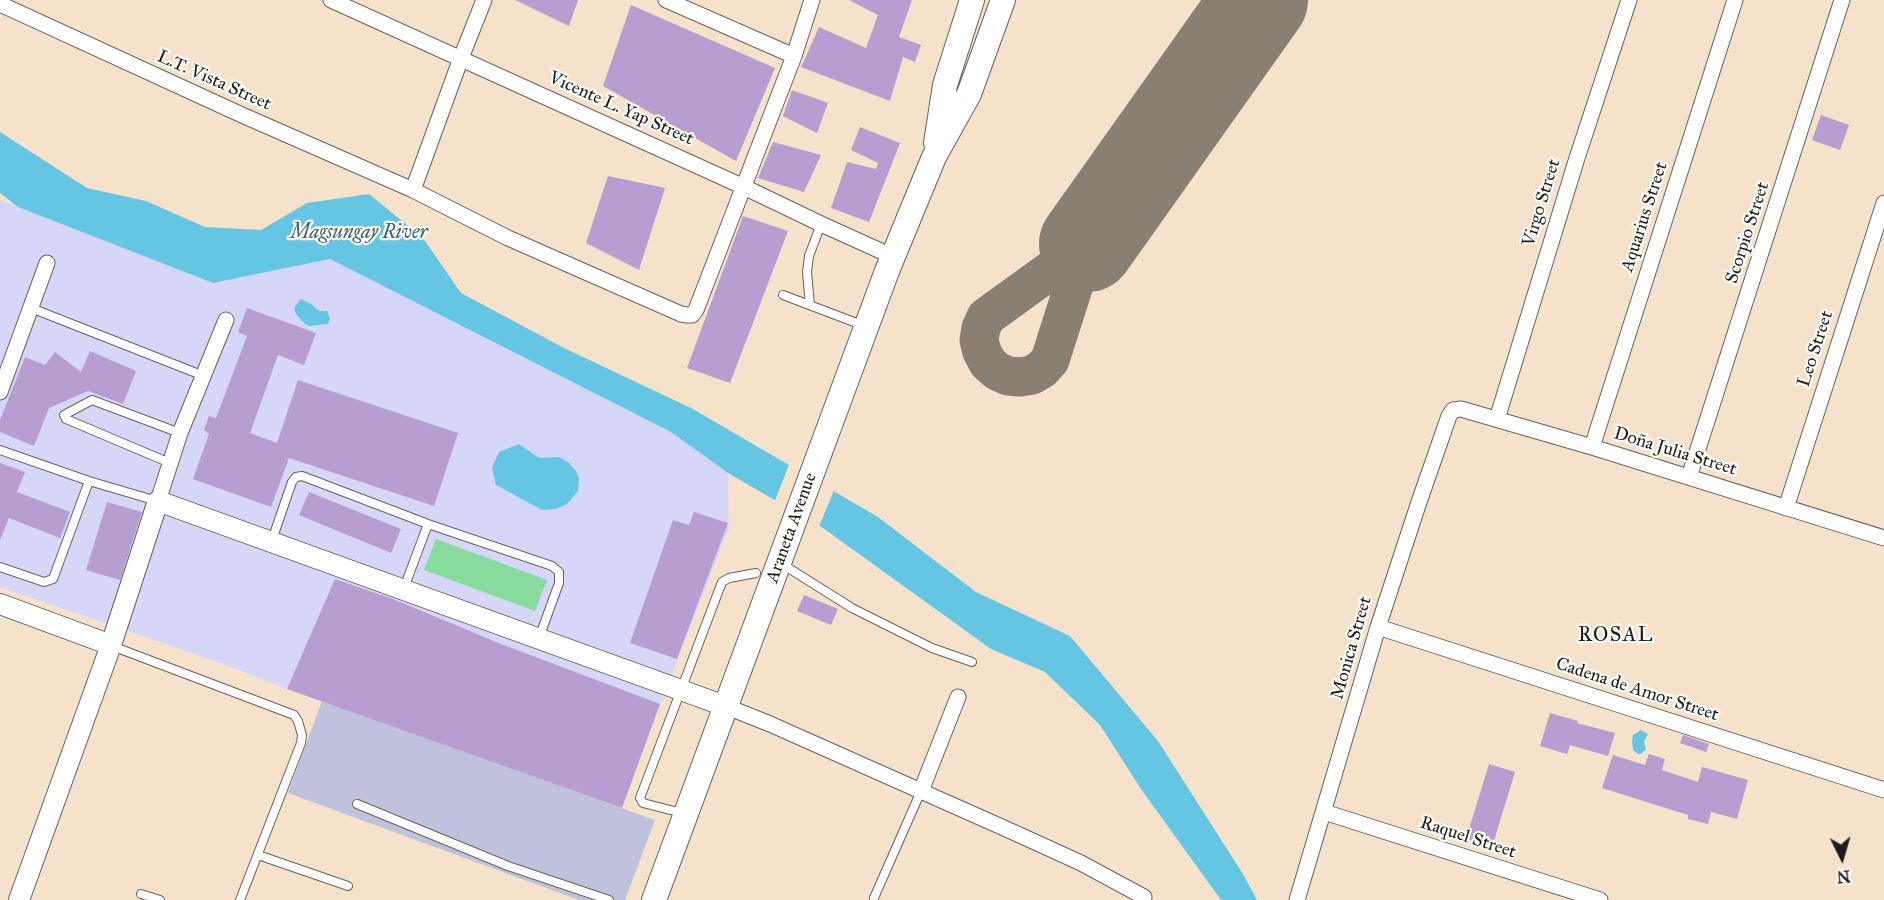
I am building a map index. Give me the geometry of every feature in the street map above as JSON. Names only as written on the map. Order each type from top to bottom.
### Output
[{"type":"main road","points":[[970,0],[1001,5]]},
{"type":"main road","name":"Araneta Avenue","points":[[934,157],[945,85],[970,0]]},
{"type":"main road","name":"Araneta Avenue","points":[[654,900],[867,326],[934,157],[969,94],[1001,5]]},
{"type":"street","name":"Vicente L. Yap Street","points":[[331,0],[894,257]]},
{"type":"street","points":[[413,190],[484,0]]},
{"type":"street","points":[[666,0],[794,56]]},
{"type":"street","points":[[744,187],[794,56],[812,0]]},
{"type":"street","name":"Virgo Street","points":[[1497,419],[1577,158],[1629,0]]},
{"type":"street","name":"Aquarius Street","points":[[1592,447],[1735,0]]},
{"type":"street","name":"Scorpio Street","points":[[1689,477],[1842,0]]},
{"type":"street","name":"L.T. Vista Street","points":[[0,4],[242,115],[413,190],[508,238],[681,314],[692,315],[696,310],[744,187]]},
{"type":"street","name":"Leo Street","points":[[1786,508],[1884,203]]},
{"type":"street","points":[[0,392],[47,263]]},
{"type":"street","points":[[19,900],[111,645],[180,433],[226,320]]},
{"type":"street","name":"Doña Julia Street","points":[[1453,410],[1461,409],[1497,419],[1883,536]]},
{"type":"street","name":"Monica Street","points":[[1297,900],[1378,627],[1419,502],[1453,410]]},
{"type":"street","points":[[158,501],[681,689],[770,724],[1081,863],[1144,897]]},
{"type":"street","points":[[0,604],[111,645]]},
{"type":"street","name":"Cadena de Amor Street","points":[[1378,627],[1884,790]]},
{"type":"street","points":[[921,791],[958,697]]},
{"type":"street","name":"Raquel Street","points":[[1324,812],[1600,900]]},
{"type":"lane","points":[[810,305],[807,272],[809,256],[821,224]]},
{"type":"lane","points":[[783,295],[867,326]]},
{"type":"lane","points":[[31,308],[204,376]]},
{"type":"lane","points":[[170,463],[66,419],[64,415],[92,400],[180,433]]},
{"type":"lane","points":[[0,450],[89,481],[158,501]]},
{"type":"lane","points":[[271,542],[292,482],[296,477],[302,476],[428,524],[552,566],[559,572],[559,583],[539,638]]},
{"type":"lane","points":[[0,567],[44,582],[53,579],[89,481]]},
{"type":"lane","points":[[403,589],[428,524]]},
{"type":"lane","points":[[780,562],[852,608],[932,648],[972,662]]},
{"type":"lane","points":[[687,814],[643,803],[640,798],[722,582],[756,573]]},
{"type":"lane","points":[[111,645],[294,715],[298,721],[302,735],[301,743],[240,900]]},
{"type":"lane","points":[[874,898],[921,791]]},
{"type":"lane","points":[[357,804],[508,866],[609,900]]},
{"type":"lane","points":[[258,855],[348,886]]},
{"type":"lane","points":[[141,894],[160,900]]},
{"type":"shaded area","points":[[0,200],[213,283],[330,259],[671,432],[728,473],[729,528],[622,808],[287,689],[226,665],[0,587]]},
{"type":"shaded area","points":[[322,701],[655,820],[625,900],[579,900],[288,793]]},
{"type":"green space","points":[[436,539],[547,580],[535,611],[424,570]]},
{"type":"water","name":"Magsungay River","points":[[0,132],[87,188],[146,201],[205,227],[261,230],[307,203],[369,194],[423,238],[461,293],[564,348],[693,409],[878,517],[976,592],[1070,636],[1158,741],[1243,874],[1257,900],[1221,900],[1141,789],[1100,725],[1045,672],[991,649],[823,528],[728,473],[671,432],[330,259],[213,283],[18,207],[0,193]]},
{"type":"water","points":[[301,299],[320,311],[327,311],[330,319],[328,324],[309,326],[305,324],[294,308]]},
{"type":"water","points":[[519,444],[539,458],[559,457],[576,471],[579,478],[578,491],[567,504],[556,509],[542,510],[496,485],[492,468],[499,452]]},
{"type":"water","points":[[1641,730],[1648,734],[1644,741],[1646,749],[1638,754],[1633,750],[1632,741],[1633,735]]},
{"type":"pier","points":[[790,462],[835,488],[818,529],[774,503]]},
{"type":"building","points":[[515,0],[578,0],[569,26]]},
{"type":"building","points":[[849,0],[912,0],[899,37],[921,45],[915,62],[903,57],[890,101],[801,67],[819,27],[866,48],[878,15]]},
{"type":"building","points":[[631,5],[775,68],[736,161],[603,86]]},
{"type":"building","points":[[792,90],[828,103],[817,133],[783,116]]},
{"type":"building","points":[[1821,115],[1849,125],[1840,150],[1812,140]]},
{"type":"building","points":[[860,127],[900,143],[869,222],[831,208],[847,162],[876,169],[878,163],[851,150]]},
{"type":"building","points":[[773,142],[821,155],[804,192],[758,178]]},
{"type":"building","points":[[608,176],[665,188],[639,270],[586,243]]},
{"type":"building","points":[[743,216],[788,231],[730,383],[687,368]]},
{"type":"building","points":[[247,308],[316,333],[304,365],[278,355],[250,433],[277,443],[298,380],[458,433],[434,506],[289,458],[271,507],[193,479],[209,434],[204,430],[209,416],[216,418],[247,336],[238,332]]},
{"type":"building","points":[[90,351],[136,371],[123,404],[88,391],[49,408],[34,446],[0,432],[0,420],[25,357],[45,365],[55,352],[81,372]]},
{"type":"building","points":[[0,463],[25,472],[17,492],[70,512],[60,538],[9,518],[0,540]]},
{"type":"building","points":[[309,492],[401,529],[391,553],[299,515]]},
{"type":"building","points":[[107,502],[142,512],[120,580],[86,570]]},
{"type":"building","points":[[694,512],[728,523],[677,659],[630,643],[673,520],[689,525]]},
{"type":"building","points":[[335,579],[393,599],[501,644],[660,704],[622,808],[287,689]]},
{"type":"building","points":[[804,595],[838,609],[831,625],[797,611]]},
{"type":"building","points":[[1550,713],[1615,733],[1608,756],[1570,745],[1567,754],[1540,746]]},
{"type":"building","points":[[1683,735],[1709,744],[1706,752],[1680,743]]},
{"type":"building","points":[[1649,754],[1665,759],[1662,770],[1698,782],[1702,767],[1748,780],[1737,819],[1711,812],[1708,824],[1688,819],[1688,815],[1602,788],[1613,755],[1645,765]]},
{"type":"building","points":[[1489,764],[1515,772],[1492,847],[1466,839]]},
{"type":"taxiway","points":[[1087,244],[1050,360],[1032,375],[1008,376],[997,371],[988,363],[979,340],[986,317],[1087,244]]},
{"type":"runway","points":[[1087,244],[1260,0]]},
{"type":"district","name":"ROSAL","points":[[1616,636]]}]
